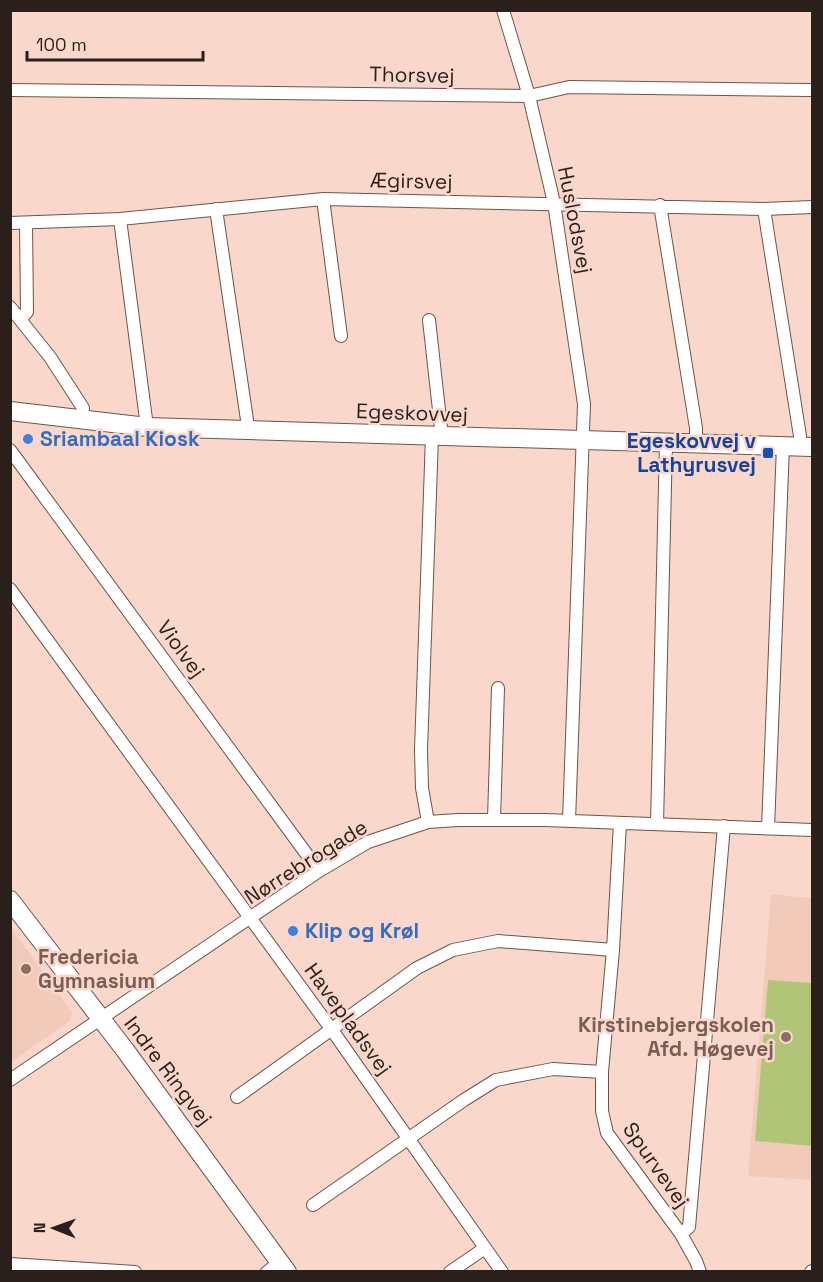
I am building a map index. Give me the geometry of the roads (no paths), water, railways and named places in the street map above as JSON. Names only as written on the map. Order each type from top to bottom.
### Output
[{"type":"street","name":"Huslodsvej","points":[[503,10],[529,96],[554,203],[584,404],[569,821]]},
{"type":"street","name":"Thorsvej","points":[[10,90],[529,96],[569,87],[813,90]]},
{"type":"street","name":"Ægirsvej","points":[[10,223],[120,219],[323,199],[764,209],[813,207]]},
{"type":"street","points":[[323,199],[341,336]]},
{"type":"street","points":[[660,206],[696,428],[696,443]]},
{"type":"street","points":[[216,209],[247,430]]},
{"type":"street","points":[[764,209],[800,436],[768,828]]},
{"type":"street","points":[[120,219],[147,427]]},
{"type":"street","points":[[21,318],[27,312],[26,223]]},
{"type":"street","points":[[10,307],[21,318],[83,408],[82,419]]},
{"type":"street","points":[[428,822],[422,788],[421,750],[437,436],[429,320]]},
{"type":"street","name":"Egeskovvej","points":[[10,411],[147,427],[799,446]]},
{"type":"street","points":[[657,824],[666,443]]},
{"type":"street","name":"Violvej","points":[[10,450],[319,871]]},
{"type":"street","name":"Havepladsvej","points":[[10,589],[332,1030],[502,1272]]},
{"type":"street","points":[[494,820],[498,688]]},
{"type":"street","name":"Nørrebrogade","points":[[10,1080],[319,871],[369,842],[428,822],[569,821],[813,830]]},
{"type":"street","name":"Spurvevej","points":[[620,823],[613,950],[602,1072],[602,1111],[607,1133],[681,1234],[700,1272]]},
{"type":"street","points":[[681,1234],[689,1227],[724,826]]},
{"type":"street","name":"Indre Ringvej","points":[[10,900],[102,1019],[278,1268]]},
{"type":"street","points":[[237,1097],[417,968],[453,950],[498,941],[613,950]]},
{"type":"street","points":[[313,1205],[409,1137],[496,1080],[553,1069],[602,1072]]},
{"type":"street","points":[[450,1272],[485,1248]]},
{"type":"street","points":[[10,1263],[135,1272]]},
{"type":"place","name":"Sriambaal Kiosk","points":[[28,439]]},
{"type":"place","name":"Egeskovvej v Lathyrusvej","points":[[768,453]]},
{"type":"place","name":"Klip og Krøl","points":[[293,931]]},
{"type":"place","name":"Fredericia Gymnasium","points":[[26,969]]},
{"type":"place","name":"Kirstinebjergskolen Afd. Høgevej","points":[[786,1037]]}]
